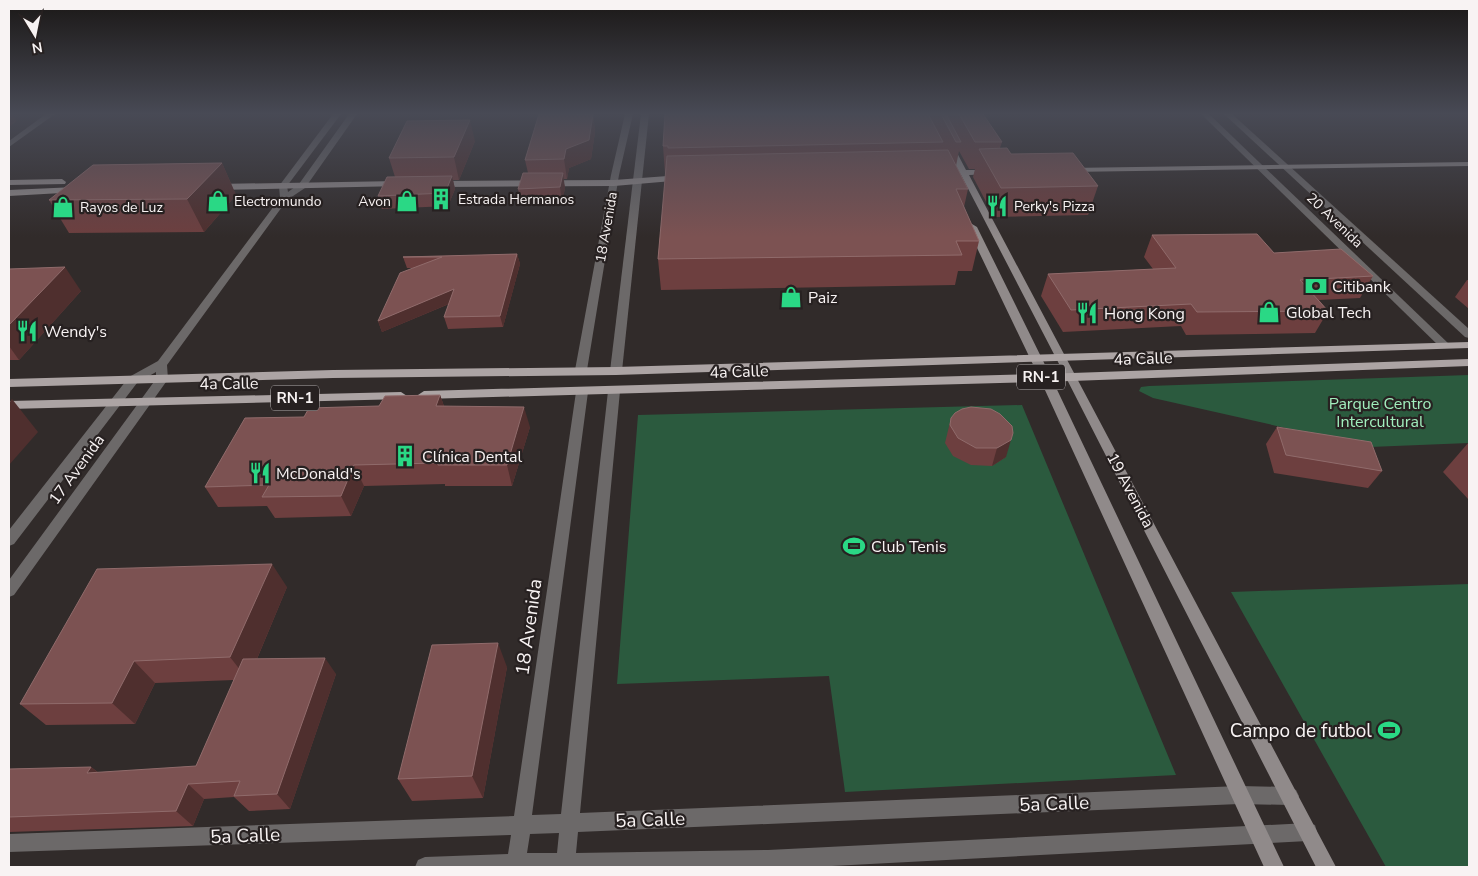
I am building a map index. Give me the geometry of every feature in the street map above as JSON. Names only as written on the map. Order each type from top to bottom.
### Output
[{"type":"main road","name":"4a Calle","points":[[9,383],[581,370],[616,371],[1469,345]]},
{"type":"main road","name":"4a Calle","points":[[9,405],[582,392],[1072,377],[1469,362]]},
{"type":"street","points":[[284,198],[283,186],[306,155]]},
{"type":"street","name":"17 Avenida","points":[[9,540],[133,380],[162,364],[284,198],[302,186],[324,155]]},
{"type":"street","name":"18 Avenida","points":[[581,370],[620,155]]},
{"type":"street","name":"18 Avenida","points":[[616,371],[640,155]]},
{"type":"street","name":"19 Avenida","points":[[954,155],[1072,377],[1326,867]]},
{"type":"street","name":"20 Avenida","points":[[1247,155],[1445,346]]},
{"type":"street","name":"20 Avenida","points":[[1273,155],[1469,335]]},
{"type":"street","points":[[1054,170],[1469,164]]},
{"type":"street","points":[[944,168],[950,181]]},
{"type":"street","points":[[936,173],[944,168],[963,172],[999,172]]},
{"type":"street","points":[[438,184],[443,175]]},
{"type":"street","points":[[434,176],[615,179]]},
{"type":"street","points":[[205,187],[302,186],[407,180],[308,177],[213,179]]},
{"type":"street","points":[[429,184],[637,177],[692,178]]},
{"type":"street","points":[[9,184],[78,182]]},
{"type":"street","points":[[9,193],[88,190]]},
{"type":"street","name":"19 Avenida","points":[[967,217],[1045,377],[1274,867]]},
{"type":"street","points":[[162,364],[162,379]]},
{"type":"street","name":"17 Avenida","points":[[9,591],[162,379]]},
{"type":"street","points":[[565,865],[614,391]]},
{"type":"street","name":"18 Avenida","points":[[516,865],[582,392]]},
{"type":"street","name":"5a Calle","points":[[9,843],[521,825],[1239,795],[1290,796]]},
{"type":"street","points":[[424,867],[768,860],[1308,832]]},
{"type":"green space","name":"Parque Centro Intercultural","points":[[1469,375],[1469,443],[1370,447],[1153,398],[1139,391],[1141,387],[1149,386]]},
{"type":"green space","name":"Club Tenis","points":[[1022,405],[1176,775],[845,792],[829,676],[617,684],[638,415]]},
{"type":"green space","name":"Campo de futbol","points":[[1469,584],[1469,867],[1386,867],[1231,592]]},
{"type":"building","points":[[391,155],[455,155],[454,157],[389,158]]},
{"type":"building","points":[[527,155],[565,155],[564,159],[525,160]]},
{"type":"building","points":[[951,155],[968,189],[956,189],[979,241],[956,241],[962,255],[658,259],[667,156]]},
{"type":"building","points":[[982,155],[1074,155],[1098,186],[1001,188]]},
{"type":"building","points":[[222,163],[187,199],[49,200],[93,165]]},
{"type":"building","points":[[523,173],[563,173],[560,187],[518,189]]},
{"type":"building","points":[[452,176],[445,193],[378,196],[387,177]]},
{"type":"building","points":[[1257,234],[1274,253],[1341,249],[1373,276],[1300,280],[1328,311],[1197,312],[1191,304],[1071,310],[1048,274],[1176,268],[1152,235]]},
{"type":"building","points":[[517,254],[500,316],[444,317],[454,289],[378,321],[400,273],[442,257],[403,257]]},
{"type":"building","points":[[65,267],[9,325],[9,269]]},
{"type":"building","points":[[440,395],[436,406],[524,407],[507,465],[438,465],[438,463],[354,465],[341,496],[262,497],[269,485],[205,487],[245,418],[304,417],[309,408],[379,406],[385,396]]},
{"type":"building","points":[[971,407],[991,409],[1000,414],[1012,426],[1011,440],[997,448],[976,448],[958,438],[950,425],[951,418],[962,409]]},
{"type":"building","points":[[1277,427],[1371,442],[1382,471],[1286,455]]},
{"type":"building","points":[[272,564],[230,657],[134,661],[112,703],[20,704],[97,569]]},
{"type":"building","points":[[498,643],[472,776],[398,779],[432,645]]},
{"type":"building","points":[[325,658],[277,794],[234,796],[240,781],[188,784],[176,811],[9,817],[9,769],[91,767],[87,773],[196,766],[243,659]]},
{"type":"place","name":"Estrada Hermanos","points":[[441,199]]},
{"type":"place","name":"Electromundo","points":[[218,201]]},
{"type":"place","name":"Avon","points":[[407,201]]},
{"type":"place","name":"Perky's Pizza","points":[[997,206]]},
{"type":"place","name":"Rayos de Luz","points":[[63,207]]},
{"type":"place","name":"Citibank","points":[[1316,286]]},
{"type":"place","name":"Paiz","points":[[791,297]]},
{"type":"place","name":"Global Tech","points":[[1269,312]]},
{"type":"place","name":"Hong Kong","points":[[1087,313]]},
{"type":"place","name":"Wendy's","points":[[27,331]]},
{"type":"place","name":"Clínica Dental","points":[[405,456]]},
{"type":"place","name":"McDonald's","points":[[260,473]]},
{"type":"place","name":"Club Tenis","points":[[854,546]]},
{"type":"place","name":"Campo de futbol","points":[[1389,730]]}]
